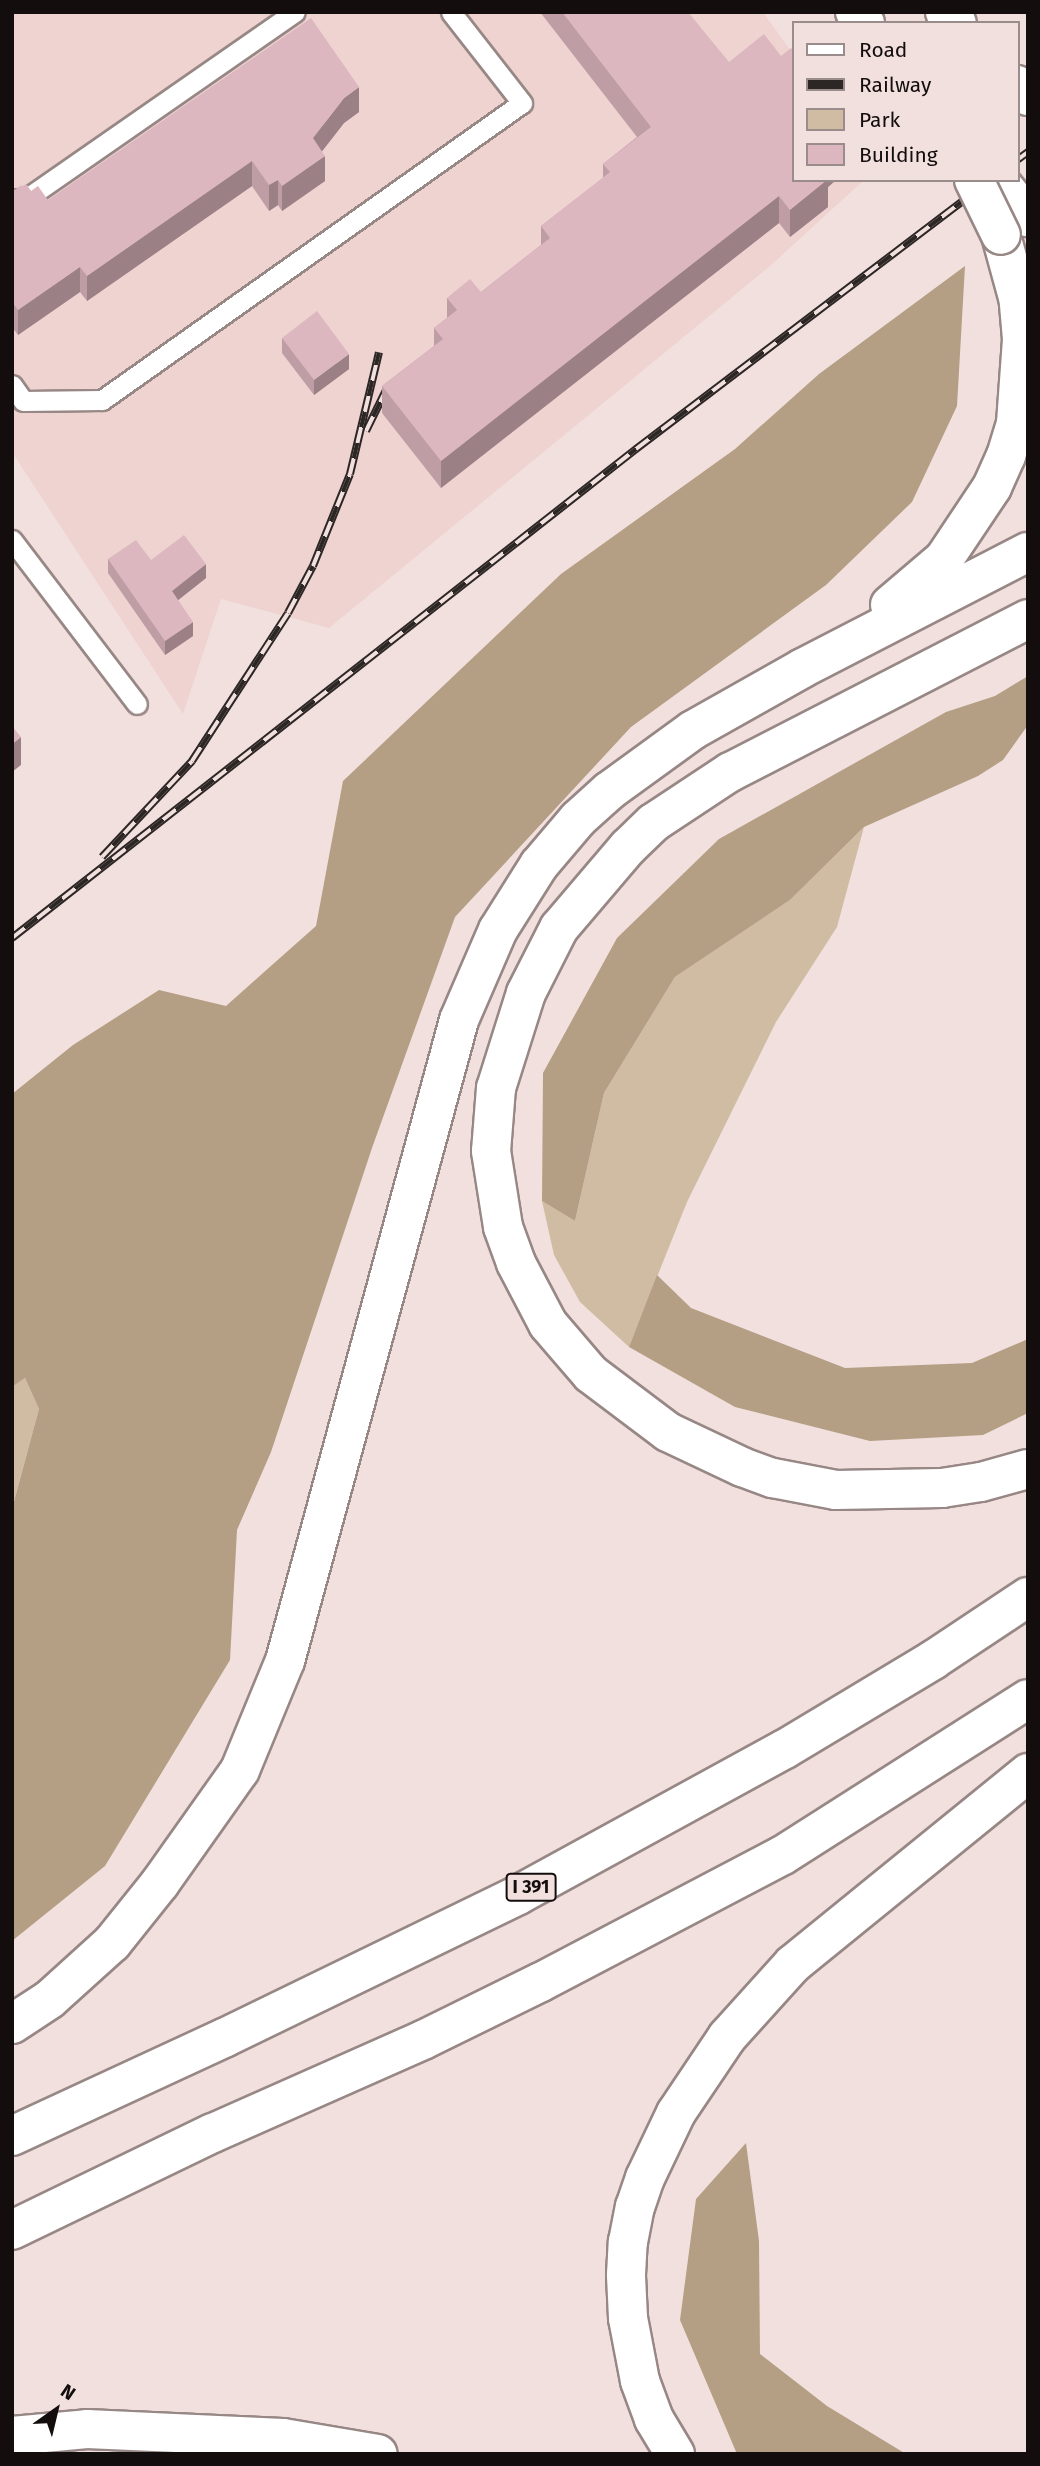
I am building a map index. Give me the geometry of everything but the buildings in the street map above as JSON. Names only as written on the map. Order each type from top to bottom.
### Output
[{"type":"main road","points":[[976,182],[1018,223]]},
{"type":"main road","points":[[803,668],[906,594],[944,559],[992,487],[1016,423],[1021,380],[1018,223],[999,182]]},
{"type":"main road","points":[[12,2024],[50,1999],[112,1943],[160,1883],[240,1770],[285,1661],[459,1020],[498,930],[538,865],[578,819],[609,791],[693,730],[803,668],[1028,552]]},
{"type":"main road","points":[[1028,620],[730,772],[653,823],[628,847],[559,928],[526,993],[496,1087],[491,1151],[503,1227],[516,1264],[548,1324],[590,1374],[668,1432],[742,1467],[773,1478],[836,1490],[868,1492],[942,1488],[1028,1469]]},
{"type":"main road","name":"I 391","points":[[12,2136],[224,2038],[518,1895],[785,1749],[933,1660],[1028,1597]]},
{"type":"main road","points":[[12,2230],[541,1982],[783,1855],[1028,1699]]},
{"type":"main road","points":[[675,2454],[654,2418],[640,2381],[628,2318],[626,2275],[628,2242],[638,2198],[676,2113],[727,2037],[793,1964],[1028,1773]]},
{"type":"main road","points":[[12,2436],[87,2429],[283,2438],[379,2454]]},
{"type":"lane","points":[[12,200],[27,198],[295,12]]},
{"type":"lane","points":[[12,386],[23,401],[102,400],[522,103],[451,12]]},
{"type":"lane","points":[[12,540],[137,704]]},
{"type":"shaded area","points":[[12,12],[763,12],[792,53],[792,182],[862,182],[769,267],[329,628],[221,599],[183,714],[12,452]]},
{"type":"shaded area","points":[[965,266],[957,406],[912,502],[826,585],[631,727],[455,917],[372,1148],[271,1452],[237,1530],[230,1660],[105,1866],[12,1941],[12,1509],[39,1409],[25,1378],[12,1387],[12,1094],[73,1045],[159,990],[226,1006],[316,926],[343,781],[561,574],[735,449],[819,374]]},
{"type":"shaded area","points":[[1028,676],[1028,725],[1003,760],[978,776],[864,827],[790,900],[675,977],[604,1093],[575,1221],[542,1201],[543,1073],[617,938],[719,839],[946,712],[995,696]]},
{"type":"shaded area","points":[[657,1275],[691,1308],[845,1368],[972,1363],[1028,1339],[1028,1413],[983,1435],[870,1441],[735,1407],[629,1347]]},
{"type":"shaded area","points":[[746,2143],[759,2241],[760,2354],[827,2406],[906,2454],[737,2454],[680,2320],[696,2199]]},
{"type":"green space","points":[[864,827],[837,927],[776,1022],[687,1202],[629,1347],[580,1302],[554,1255],[542,1201],[575,1221],[604,1093],[675,977],[790,900]]},
{"type":"green space","points":[[25,1378],[39,1409],[12,1509],[12,1387]]},
{"type":"railway","points":[[1019,159],[1028,152]]},
{"type":"railway","points":[[12,938],[636,449],[988,182]]},
{"type":"railway","points":[[102,857],[192,761],[288,613],[313,566],[350,474],[379,352]]},
{"type":"railway","points":[[366,431],[386,390]]}]
